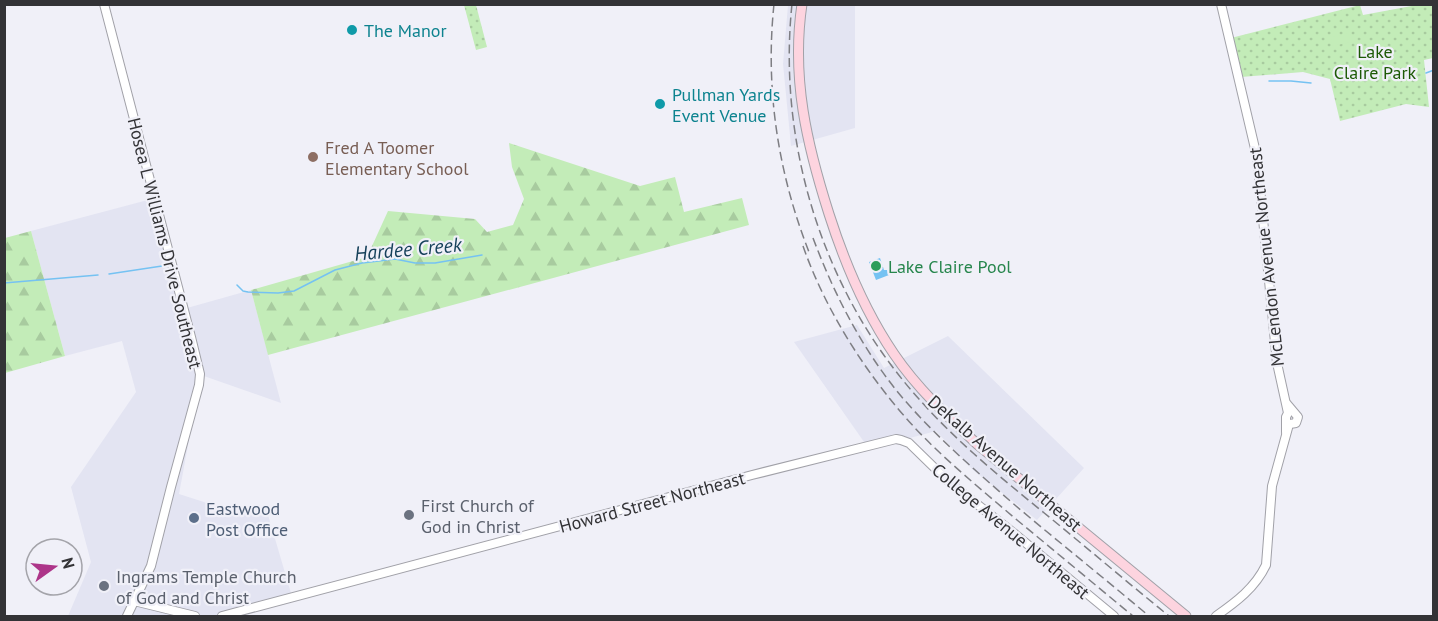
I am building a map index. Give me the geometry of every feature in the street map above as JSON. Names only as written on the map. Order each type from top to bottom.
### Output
[{"type":"main road","name":"DeKalb Avenue Northeast","points":[[802,4],[799,74],[809,146],[845,260],[862,301],[879,332],[912,378],[946,416],[1186,616]]},
{"type":"street","name":"Hosea L Williams Drive Southeast","points":[[104,4],[200,374],[200,386],[153,560],[127,616]]},
{"type":"street","name":"McLendon Avenue Northeast","points":[[1216,616],[1251,588],[1261,576],[1266,565],[1272,486],[1289,418],[1277,363],[1257,157],[1221,4]]},
{"type":"street","name":"Howard Street Northeast","points":[[222,616],[881,442],[901,440],[909,443]]},
{"type":"street","name":"College Avenue Northeast","points":[[909,443],[950,483],[1114,616]]},
{"type":"street","points":[[134,601],[195,616]]},
{"type":"shaded area","points":[[788,5],[855,5],[855,128],[791,146],[783,64]]},
{"type":"shaded area","points":[[159,197],[187,308],[251,290],[281,403],[201,375],[179,494],[232,511],[266,508],[293,600],[232,616],[68,616],[76,597],[84,597],[84,578],[91,562],[71,487],[136,392],[122,341],[65,356],[31,231]]},
{"type":"shaded area","points":[[857,325],[884,368],[948,336],[1084,468],[1037,520],[973,470],[936,431],[869,449],[794,342]]},
{"type":"green space","points":[[464,5],[476,5],[487,47],[476,50]]},
{"type":"green space","name":"Lake Claire Park","points":[[1360,5],[1363,15],[1417,5],[1433,5],[1433,58],[1424,60],[1429,107],[1406,104],[1340,121],[1330,79],[1303,72],[1241,77],[1231,38]]},
{"type":"green space","points":[[1350,33],[1352,42],[1332,46],[1331,37]]},
{"type":"green space","points":[[509,143],[640,186],[675,177],[684,212],[742,198],[749,225],[268,355],[251,290],[367,257],[388,211],[475,219],[487,232],[513,225],[524,199],[512,167]]},
{"type":"green space","points":[[31,231],[65,356],[5,373],[5,238]]},
{"type":"water","name":"Lake Claire Pool","points":[[880,258],[884,270],[887,270],[889,275],[876,280],[869,262]]},
{"type":"waterway","points":[[1426,73],[1434,70]]},
{"type":"waterway","points":[[1269,81],[1311,83]]},
{"type":"waterway","name":"Hardee Creek","points":[[237,285],[243,291],[248,292],[278,293],[294,291],[335,270],[362,263],[395,259],[415,263],[435,263],[482,255]]},
{"type":"waterway","points":[[109,274],[162,266]]},
{"type":"waterway","points":[[4,283],[98,275]]},
{"type":"railway","points":[[774,4],[771,68],[776,130],[789,192],[809,252]]},
{"type":"railway","points":[[792,4],[789,57],[792,110],[801,163],[814,215],[833,265],[857,313],[886,358],[919,399],[963,444],[1169,616]]},
{"type":"railway","points":[[813,238],[850,320],[887,378],[914,411],[1016,506],[1149,616]]},
{"type":"railway","points":[[803,246],[812,271],[850,343],[881,387],[915,428],[1017,520],[1133,616]]},
{"type":"place","name":"The Manor","points":[[352,30]]},
{"type":"place","name":"Pullman Yards Event Venue","points":[[660,104]]},
{"type":"place","name":"Fred A Toomer Elementary School","points":[[313,157]]},
{"type":"place","name":"Lake Claire Pool","points":[[876,266]]},
{"type":"place","name":"First Church of God in Christ","points":[[409,515]]},
{"type":"place","name":"Eastwood Post Office","points":[[194,518]]},
{"type":"place","name":"Ingrams Temple Church of God and Christ","points":[[104,586]]}]
